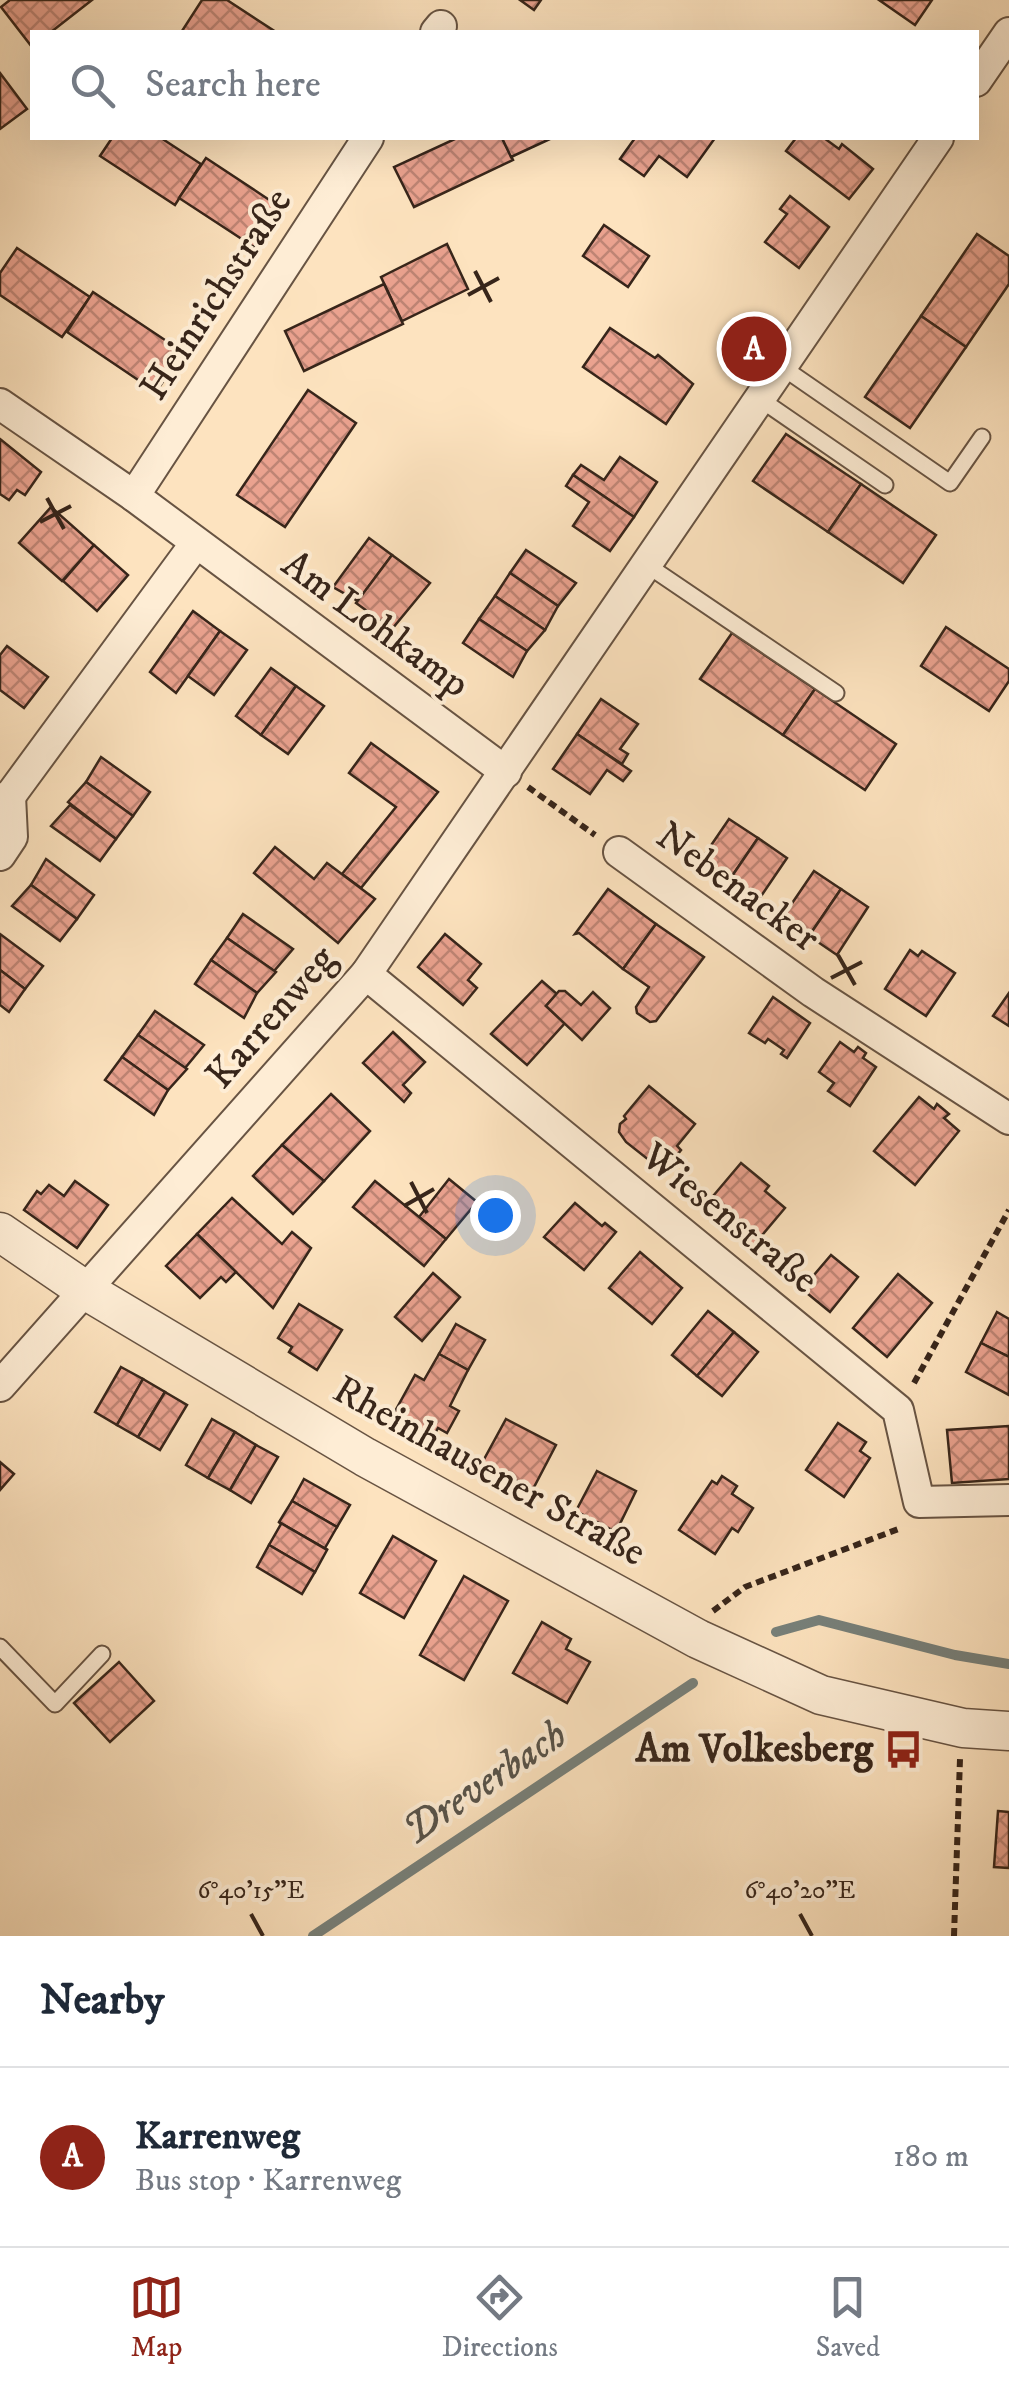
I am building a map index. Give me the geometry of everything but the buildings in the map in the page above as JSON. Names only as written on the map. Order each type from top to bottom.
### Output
[{"type":"street","points":[[979,77],[1009,33]]},
{"type":"street","name":"Heinrichstraße","points":[[134,496],[367,140]]},
{"type":"street","name":"Karrenweg","points":[[84,1290],[366,974],[937,140]]},
{"type":"street","name":"Am Lohkamp","points":[[0,404],[134,496],[506,772]]},
{"type":"street","points":[[0,855],[12,837],[5,798],[196,543]]},
{"type":"street","name":"Nebenacker","points":[[618,852],[812,992],[1009,1120]]},
{"type":"street","name":"Wiesenstraße","points":[[366,974],[898,1410]]},
{"type":"street","name":"Rheinhausener Straße","points":[[0,1232],[84,1290],[365,1458],[698,1640],[821,1695],[963,1728],[1009,1731]]},
{"type":"street","points":[[0,1386],[84,1290]]},
{"type":"street","points":[[898,1410],[919,1502],[1009,1500]]},
{"type":"lane","points":[[782,367],[950,482],[982,437]]},
{"type":"lane","points":[[760,399],[885,484]]},
{"type":"lane","points":[[647,565],[836,693]]},
{"type":"lane","points":[[0,1647],[55,1704],[102,1654]]},
{"type":"path","points":[[506,772],[618,852]]},
{"type":"path","points":[[898,1410],[1009,1210]]},
{"type":"path","points":[[698,1640],[711,1612],[744,1587],[901,1528],[919,1502]]},
{"type":"path","points":[[954,1936],[963,1728]]},
{"type":"waterway","name":"Dreverbach","points":[[776,1632],[819,1620],[955,1655],[1009,1664]]},
{"type":"waterway","name":"Dreverbach","points":[[313,1936],[693,1683]]},
{"type":"place","name":"Karrenweg","points":[[754,349]]},
{"type":"place","name":"Am Volkesberg","points":[[903,1750]]}]
